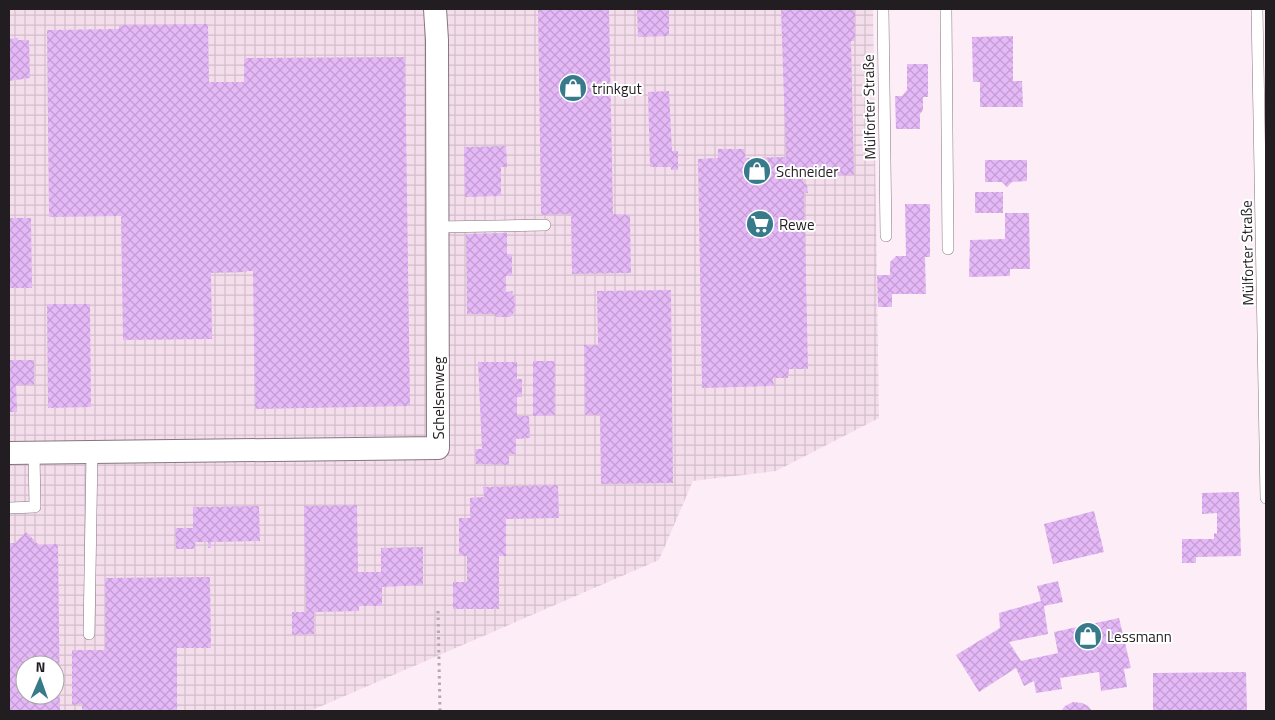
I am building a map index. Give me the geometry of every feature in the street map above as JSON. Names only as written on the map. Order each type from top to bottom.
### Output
[{"type":"street","name":"Schelsenweg","points":[[9,453],[438,448],[437,40],[435,9]]},
{"type":"lane","name":"Mülforter Straße","points":[[883,9],[886,236]]},
{"type":"lane","points":[[946,9],[948,249]]},
{"type":"lane","name":"Mülforter Straße","points":[[1257,9],[1266,498]]},
{"type":"lane","points":[[437,227],[545,225]]},
{"type":"lane","points":[[89,634],[92,452]]},
{"type":"lane","points":[[9,508],[35,507],[34,453]]},
{"type":"path","points":[[438,611],[440,711]]},
{"type":"shaded area","points":[[9,9],[873,9],[879,418],[776,471],[693,481],[659,560],[310,711],[9,711]]},
{"type":"building","points":[[538,9],[609,9],[613,214],[630,215],[631,273],[572,274],[571,214],[541,215]]},
{"type":"building","points":[[637,9],[669,9],[669,36],[638,37]]},
{"type":"building","points":[[781,9],[855,9],[855,41],[851,41],[854,175],[803,176],[808,193],[804,193],[808,369],[789,369],[788,378],[773,378],[774,386],[702,388],[698,159],[718,158],[718,149],[745,149],[745,158],[786,157]]},
{"type":"building","points":[[208,24],[209,82],[244,82],[244,58],[405,57],[410,406],[255,409],[253,271],[211,273],[212,339],[123,340],[121,216],[49,217],[47,30],[119,29],[119,25]]},
{"type":"building","points":[[1013,36],[1013,81],[1022,81],[1023,107],[980,107],[980,82],[973,82],[972,37]]},
{"type":"building","points":[[18,38],[18,40],[29,40],[30,78],[9,81],[9,39]]},
{"type":"building","points":[[907,64],[928,64],[928,97],[923,97],[920,129],[896,129],[895,96],[902,96],[907,90]]},
{"type":"building","points":[[669,91],[672,151],[678,151],[678,170],[671,170],[671,167],[650,167],[648,92]]},
{"type":"building","points":[[506,146],[507,167],[501,167],[501,196],[465,197],[464,147]]},
{"type":"building","points":[[985,160],[1027,160],[1027,181],[1012,182],[1007,187],[1002,182],[985,182]]},
{"type":"building","points":[[975,192],[1003,192],[1003,213],[975,213]]},
{"type":"building","points":[[905,204],[930,204],[930,257],[925,257],[926,294],[892,294],[892,307],[878,307],[877,275],[890,275],[890,262],[896,256],[906,256]]},
{"type":"building","points":[[1005,213],[1029,213],[1030,269],[1010,269],[1010,276],[969,277],[970,240],[1005,239]]},
{"type":"building","points":[[9,218],[31,218],[32,288],[9,288]]},
{"type":"building","points":[[507,233],[507,254],[512,254],[512,276],[506,276],[506,292],[513,291],[512,295],[515,297],[513,314],[510,317],[497,317],[494,314],[467,314],[466,234]]},
{"type":"building","points":[[671,290],[673,483],[601,484],[600,415],[585,415],[584,345],[598,345],[597,291]]},
{"type":"building","points":[[47,304],[90,304],[91,407],[48,408]]},
{"type":"building","points":[[9,360],[34,360],[34,385],[16,385],[17,412],[9,412]]},
{"type":"building","points":[[533,361],[555,361],[555,415],[533,416]]},
{"type":"building","points":[[478,362],[517,362],[517,379],[522,379],[522,397],[517,397],[517,416],[529,416],[530,438],[516,439],[516,454],[509,454],[509,465],[476,464],[475,449],[482,449]]},
{"type":"building","points":[[558,485],[559,518],[506,519],[506,556],[499,556],[499,609],[453,609],[453,582],[467,582],[467,556],[459,556],[459,518],[470,518],[470,498],[484,497],[483,487]]},
{"type":"building","points":[[1239,492],[1241,556],[1196,557],[1196,563],[1182,563],[1182,539],[1214,539],[1214,533],[1217,534],[1217,513],[1202,514],[1202,493]]},
{"type":"building","points":[[357,505],[358,572],[381,572],[381,548],[423,547],[423,585],[382,587],[382,606],[359,606],[359,611],[314,612],[314,634],[292,635],[292,612],[306,612],[304,506]]},
{"type":"building","points":[[259,506],[260,541],[211,542],[211,548],[208,548],[208,542],[195,542],[195,549],[176,549],[175,528],[193,528],[193,507]]},
{"type":"building","points":[[1094,511],[1104,552],[1053,564],[1044,524]]},
{"type":"building","points":[[26,532],[39,545],[58,544],[59,655],[15,655],[15,705],[60,705],[60,711],[9,711],[9,543],[15,543]]},
{"type":"building","points":[[210,577],[211,648],[177,648],[177,711],[82,711],[82,704],[72,705],[72,650],[105,650],[105,578]]},
{"type":"building","points":[[1058,581],[1063,602],[1044,606],[1048,634],[1009,642],[1021,661],[1058,653],[1054,632],[1119,618],[1131,668],[1124,669],[1127,687],[1101,691],[1099,672],[1060,678],[1062,689],[1036,693],[1034,681],[1024,686],[1016,668],[979,692],[956,655],[1000,628],[999,613],[1041,601],[1037,586]]},
{"type":"building","points":[[1246,672],[1247,711],[1153,711],[1153,673]]},
{"type":"building","points":[[1073,702],[1082,703],[1092,711],[1061,711],[1065,706]]},
{"type":"place","name":"trinkgut","points":[[573,88]]},
{"type":"place","name":"Schneider","points":[[757,171]]},
{"type":"place","name":"Rewe","points":[[760,224]]},
{"type":"place","name":"Lessmann","points":[[1088,636]]}]
